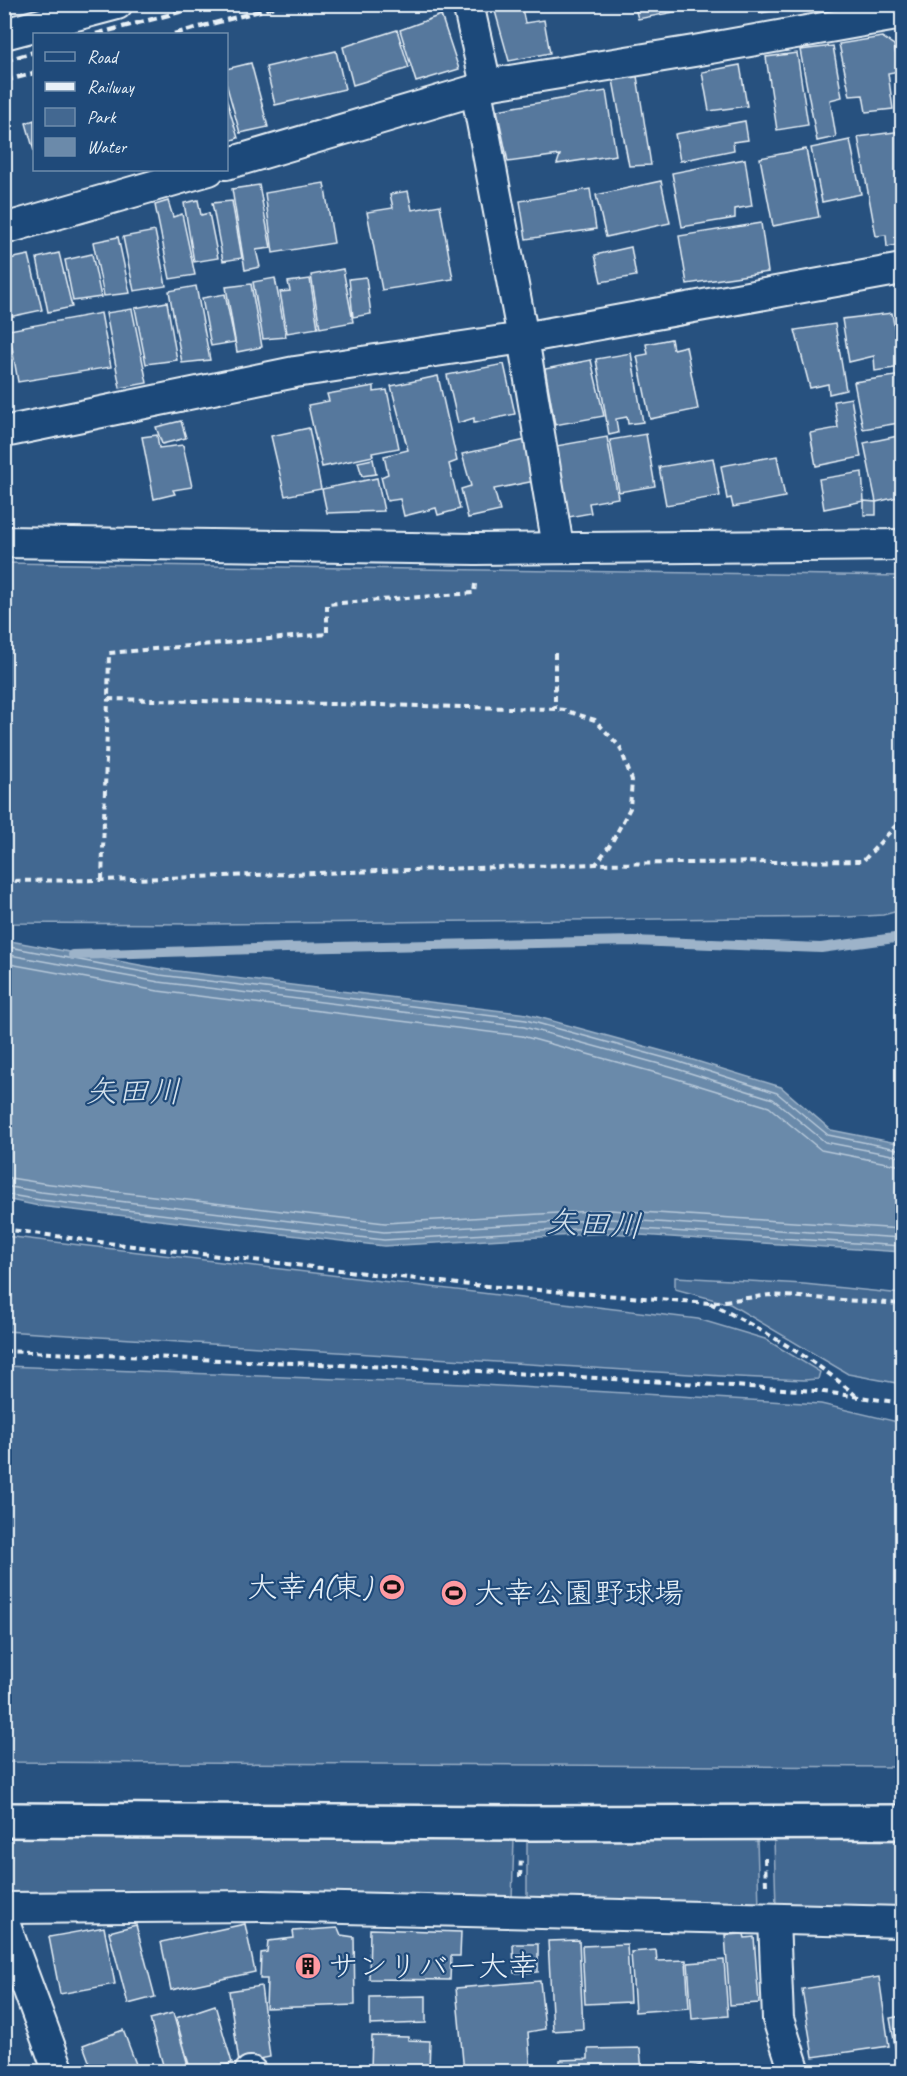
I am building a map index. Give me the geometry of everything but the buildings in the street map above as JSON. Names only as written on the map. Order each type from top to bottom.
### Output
[{"type":"street","points":[[4,34],[117,4]]},
{"type":"street","points":[[468,4],[558,547]]},
{"type":"street","points":[[228,163],[481,87],[903,14]]},
{"type":"street","points":[[4,229],[205,171]]},
{"type":"street","points":[[4,432],[295,372],[523,338],[903,268]]},
{"type":"street","points":[[4,542],[476,549],[903,545]]},
{"type":"street","points":[[4,1820],[522,1823],[903,1822]]},
{"type":"street","points":[[4,1908],[263,1906],[903,1922]]},
{"type":"street","points":[[771,1920],[778,2019],[795,2072]]},
{"type":"street","points":[[4,1923],[59,2072]]},
{"type":"path","points":[[102,880],[110,653],[327,634],[327,604],[474,593],[476,549]]},
{"type":"path","points":[[555,653],[555,709]]},
{"type":"path","points":[[108,699],[555,709],[595,720],[620,747],[632,780],[630,808],[612,842],[596,864]]},
{"type":"path","points":[[4,881],[102,880],[596,864],[863,861],[903,819]]},
{"type":"path","points":[[4,1229],[459,1284],[710,1303],[770,1295],[903,1304]]},
{"type":"path","points":[[710,1303],[758,1328],[828,1371],[857,1397]]},
{"type":"path","points":[[4,1351],[473,1371],[817,1391],[903,1403]]},
{"type":"path","points":[[519,1914],[522,1823]]},
{"type":"path","points":[[764,1823],[771,1920]]},
{"type":"green space","points":[[4,563],[902,576],[902,910],[883,915],[848,917],[207,924],[5,923]]},
{"type":"green space","points":[[5,1236],[698,1319],[765,1339],[820,1372],[818,1379],[804,1380],[738,1377],[5,1331]]},
{"type":"green space","points":[[675,1277],[804,1284],[902,1294],[902,1384],[848,1374],[730,1304],[675,1289]]},
{"type":"green space","name":"大幸公園野球場","points":[[5,1366],[464,1384],[821,1404],[902,1423],[902,1767],[5,1762]]},
{"type":"green space","points":[[4,1836],[514,1839],[512,1900],[5,1896]]},
{"type":"green space","points":[[527,1839],[757,1839],[759,1908],[527,1902]]},
{"type":"green space","points":[[774,1839],[902,1841],[902,1910],[776,1908]]},
{"type":"water","name":"矢田川","points":[[5,940],[161,969],[527,1014],[677,1055],[781,1087],[831,1130],[902,1144],[902,1252],[609,1233],[384,1246],[39,1206],[5,1199]]},
{"type":"waterway","points":[[73,955],[633,941],[821,948],[902,937]]},
{"type":"railway","points":[[100,33],[210,4]]},
{"type":"railway","points":[[178,33],[285,4]]},
{"type":"railway","points":[[4,61],[33,52]]},
{"type":"railway","points":[[4,81],[33,73]]},
{"type":"place","name":"大幸A(東)","points":[[392,1587]]},
{"type":"place","name":"大幸公園野球場","points":[[454,1593]]},
{"type":"place","name":"サンリバー大幸","points":[[308,1966]]}]
